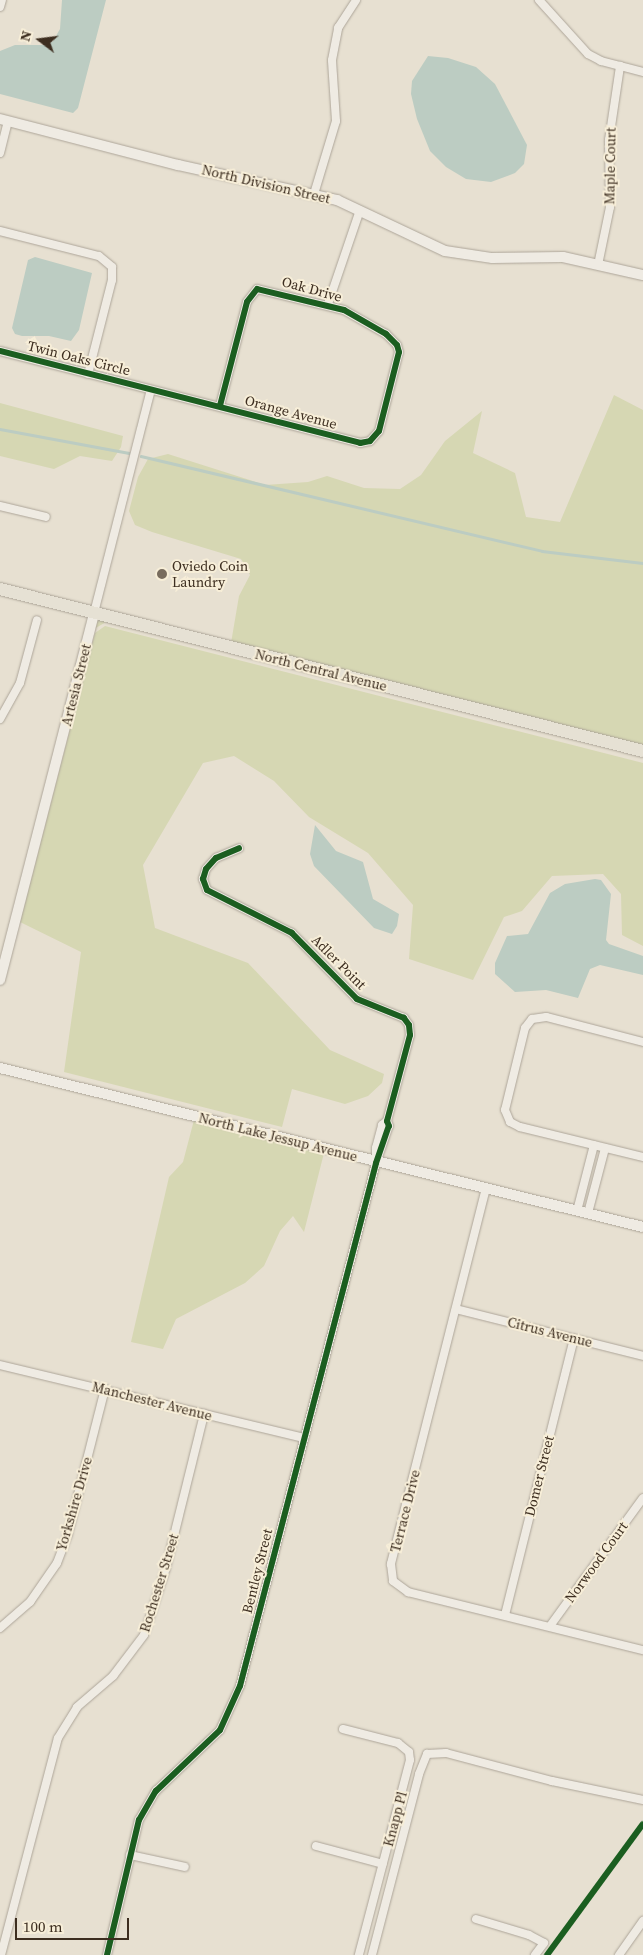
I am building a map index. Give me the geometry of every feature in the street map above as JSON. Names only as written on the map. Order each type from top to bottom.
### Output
[{"type":"main road","name":"North Central Avenue","points":[[0,589],[643,751]]},
{"type":"street","points":[[0,7],[2,0]]},
{"type":"street","points":[[314,194],[336,120],[332,60],[338,28],[356,0]]},
{"type":"street","points":[[539,0],[588,54],[643,72]]},
{"type":"street","name":"Maple Court","points":[[598,265],[610,207],[609,140],[620,66]]},
{"type":"street","points":[[0,153],[4,120]]},
{"type":"street","name":"North Division Street","points":[[4,120],[178,165],[314,194],[360,210],[445,251],[492,258],[563,257],[643,275]]},
{"type":"street","points":[[328,304],[360,210]]},
{"type":"street","name":"Twin Oaks Circle","points":[[0,231],[99,256],[112,267],[112,280],[88,374]]},
{"type":"street","name":"Oak Drive","points":[[220,406],[251,294],[266,289],[328,304],[386,334],[397,345],[397,358],[379,431],[366,442]]},
{"type":"street","name":"Twin Oaks Circle","points":[[0,351],[151,390]]},
{"type":"street","name":"Orange Avenue","points":[[151,390],[366,442]]},
{"type":"street","name":"Artesia Street","points":[[0,980],[151,390]]},
{"type":"street","points":[[0,506],[46,518]]},
{"type":"street","points":[[0,719],[20,683],[37,620]]},
{"type":"street","name":"Adler Point","points":[[239,848],[216,858],[206,868],[203,878],[207,890],[292,933],[357,998],[367,1005],[395,1013],[409,1025],[408,1042],[387,1121],[389,1126],[376,1163]]},
{"type":"street","points":[[643,1042],[546,1018],[532,1019],[525,1028],[505,1110],[510,1122],[520,1127],[643,1157]]},
{"type":"street","name":"North Lake Jessup Avenue","points":[[0,1068],[376,1163],[643,1227]]},
{"type":"street","points":[[577,1211],[594,1145]]},
{"type":"street","points":[[588,1214],[605,1148]]},
{"type":"street","name":"Bentley Street","points":[[106,1955],[139,1820],[156,1791],[210,1742],[231,1710],[240,1686],[376,1163]]},
{"type":"street","points":[[586,1175],[598,1178]]},
{"type":"street","name":"Terrace Drive","points":[[486,1188],[391,1574],[399,1587],[408,1592],[643,1650]]},
{"type":"street","name":"Citrus Avenue","points":[[456,1309],[643,1356]]},
{"type":"street","name":"Domer Street","points":[[505,1615],[574,1338]]},
{"type":"street","name":"Manchester Avenue","points":[[0,1365],[304,1438]]},
{"type":"street","name":"Yorkshire Drive","points":[[0,1628],[30,1602],[57,1563],[68,1534],[105,1390]]},
{"type":"street","name":"Rochester Street","points":[[1,1955],[58,1738],[77,1706],[113,1676],[144,1635],[166,1568],[204,1414]]},
{"type":"street","name":"Norwood Court","points":[[550,1626],[643,1498]]},
{"type":"street","name":"Knapp Pl","points":[[343,1729],[398,1743],[409,1752],[408,1772],[359,1955]]},
{"type":"street","points":[[372,1955],[419,1774],[427,1754],[446,1753],[552,1781],[643,1800]]},
{"type":"street","points":[[316,1846],[383,1864]]},
{"type":"street","points":[[130,1855],[185,1867]]},
{"type":"street","points":[[476,1919],[529,1934],[544,1943],[535,1955]]},
{"type":"street","points":[[619,1955],[643,1921]]},
{"type":"green space","points":[[614,395],[643,410],[643,747],[231,643],[239,596],[250,575],[241,559],[135,525],[129,511],[138,477],[148,459],[168,454],[265,485],[308,482],[327,476],[364,488],[400,489],[421,475],[445,441],[482,411],[473,453],[515,473],[526,517],[560,522]]},
{"type":"green space","points":[[0,403],[123,436],[121,447],[112,461],[80,456],[54,469],[0,456]]},
{"type":"green space","points":[[97,618],[538,730],[106,622],[94,629]]},
{"type":"green space","points":[[105,626],[643,763],[643,946],[622,935],[621,894],[603,874],[552,876],[522,911],[504,917],[473,980],[409,959],[413,905],[368,853],[309,817],[274,781],[234,756],[203,763],[143,865],[155,928],[248,963],[330,1050],[384,1074],[382,1083],[368,1096],[345,1104],[292,1089],[282,1127],[64,1072],[81,952],[20,922],[95,633]]},
{"type":"green space","points":[[194,1120],[324,1153],[304,1232],[293,1216],[280,1231],[264,1266],[245,1283],[176,1319],[163,1349],[131,1342],[169,1177],[183,1162]]},
{"type":"shaded area","points":[[62,0],[106,0],[78,108],[73,113],[0,94],[0,51],[15,45],[45,45],[53,41],[60,29]]},
{"type":"shaded area","points":[[428,56],[448,58],[476,67],[495,84],[527,145],[524,164],[515,173],[491,182],[466,179],[446,167],[430,151],[417,119],[411,94],[412,81]]},
{"type":"shaded area","points":[[35,257],[92,273],[79,330],[71,341],[49,336],[22,336],[15,334],[12,328],[28,260]]},
{"type":"shaded area","points":[[315,825],[336,851],[363,862],[373,899],[399,914],[397,926],[392,934],[374,928],[314,866],[310,854]]},
{"type":"shaded area","points":[[595,879],[601,880],[611,894],[606,940],[609,944],[643,956],[643,975],[600,965],[590,969],[578,998],[546,990],[515,992],[495,974],[495,963],[507,936],[528,934],[550,893],[565,884]]},
{"type":"waterway","points":[[0,429],[129,453]]},
{"type":"waterway","points":[[141,456],[542,551],[643,563]]},
{"type":"cycle path","points":[[0,351],[360,443],[370,441],[379,431],[399,352],[397,345],[386,334],[344,310],[257,289],[247,302],[220,406]]},
{"type":"cycle path","points":[[107,1955],[139,1820],[156,1791],[220,1730],[240,1686],[376,1163],[389,1126],[387,1121],[410,1035],[409,1025],[404,1018],[357,999],[292,933],[207,890],[203,879],[206,869],[216,858],[239,848]]},
{"type":"cycle path","points":[[547,1955],[643,1824]]},
{"type":"place","name":"Oviedo Coin Laundry","points":[[162,574]]}]
